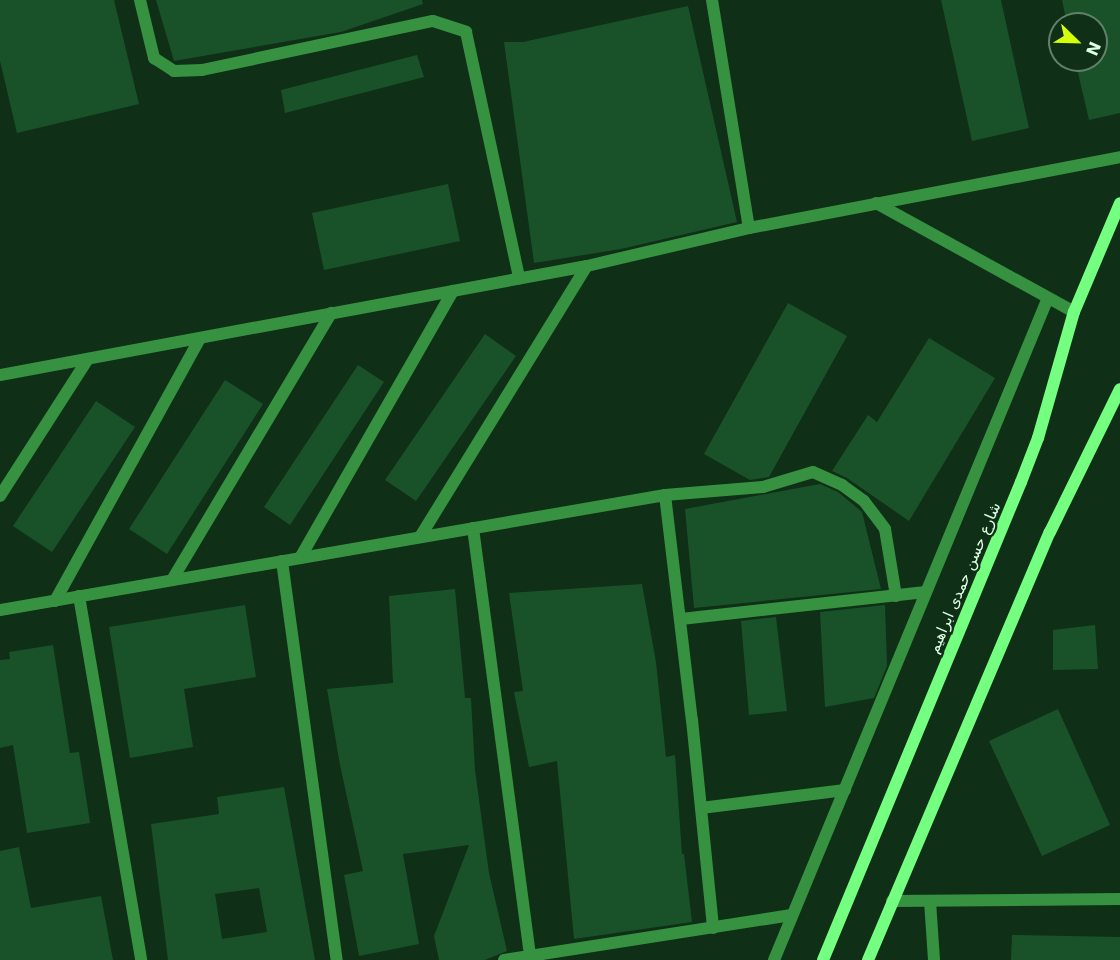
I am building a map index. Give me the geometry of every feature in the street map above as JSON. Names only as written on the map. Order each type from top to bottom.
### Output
[{"type":"main road","name":"شارع حسن حمدى ابراهيم","points":[[823,960],[1021,482],[1038,438],[1074,312],[1120,203]]},
{"type":"main road","points":[[868,960],[1050,532],[1120,389]]},
{"type":"street","points":[[140,0],[154,58],[174,71],[202,70],[433,21],[466,32],[519,278]]},
{"type":"street","points":[[712,0],[749,228]]},
{"type":"street","points":[[0,375],[587,266],[749,228],[1120,157]]},
{"type":"street","points":[[876,203],[1074,312]]},
{"type":"street","points":[[420,537],[587,266]]},
{"type":"street","points":[[300,558],[453,291]]},
{"type":"street","points":[[774,960],[1048,298]]},
{"type":"street","points":[[172,580],[331,313]]},
{"type":"street","points":[[55,601],[200,338]]},
{"type":"street","points":[[0,495],[88,359]]},
{"type":"street","points":[[0,610],[665,495],[763,487],[813,472],[842,486],[864,501],[885,529],[896,596]]},
{"type":"street","points":[[665,495],[681,619],[713,928]]},
{"type":"street","points":[[473,528],[530,956]]},
{"type":"street","points":[[282,561],[337,960]]},
{"type":"street","points":[[681,619],[926,592]]},
{"type":"street","points":[[79,596],[141,960]]},
{"type":"street","points":[[701,808],[845,790]]},
{"type":"street","points":[[892,901],[1120,898]]},
{"type":"street","points":[[930,901],[934,960]]},
{"type":"street","points":[[504,960],[792,915]]},
{"type":"building","points":[[0,0],[114,0],[139,104],[17,133],[0,61]]},
{"type":"building","points":[[156,0],[422,0],[423,4],[341,32],[174,61]]},
{"type":"building","points":[[941,0],[1001,0],[1029,128],[972,141]]},
{"type":"building","points":[[1062,0],[1120,0],[1120,113],[1089,120],[1078,72],[1108,72],[1108,12],[1064,12]]},
{"type":"building","points":[[688,6],[737,222],[621,249],[534,263],[504,42],[523,42]]},
{"type":"building","points":[[417,55],[424,77],[285,113],[281,90]]},
{"type":"building","points":[[448,184],[460,241],[324,270],[312,213]]},
{"type":"building","points":[[788,303],[847,336],[769,477],[750,480],[704,454]]},
{"type":"building","points":[[485,334],[516,356],[416,501],[385,480]]},
{"type":"building","points":[[929,338],[995,378],[909,521],[847,478],[832,471],[868,415],[877,422]]},
{"type":"building","points":[[358,365],[384,382],[290,525],[264,507]]},
{"type":"building","points":[[225,380],[263,404],[167,554],[129,529]]},
{"type":"building","points":[[96,401],[135,427],[52,552],[13,526]]},
{"type":"building","points":[[820,484],[838,492],[862,512],[881,589],[694,608],[685,509]]},
{"type":"building","points":[[642,584],[656,662],[666,757],[675,755],[682,854],[684,854],[692,922],[574,939],[557,761],[529,767],[514,692],[523,691],[509,593]]},
{"type":"building","points":[[455,589],[465,698],[471,698],[475,770],[489,873],[507,951],[485,960],[439,960],[434,936],[469,845],[403,854],[419,944],[359,956],[344,875],[363,871],[340,765],[327,689],[393,683],[389,596]]},
{"type":"building","points":[[245,605],[256,677],[184,689],[193,747],[130,758],[109,627]]},
{"type":"building","points":[[885,605],[887,666],[874,698],[825,707],[820,612]]},
{"type":"building","points":[[776,617],[787,711],[749,715],[741,621]]},
{"type":"building","points":[[1095,625],[1098,669],[1053,670],[1053,630]]},
{"type":"building","points":[[53,645],[70,753],[79,752],[90,823],[27,833],[13,745],[0,748],[0,660],[10,659],[9,652]]},
{"type":"building","points":[[1058,709],[1110,825],[1042,856],[989,741]]},
{"type":"building","points":[[284,787],[315,960],[168,960],[151,824],[219,814],[217,797]],"holes":[[[259,888],[267,932],[222,939],[215,894]]]},
{"type":"building","points":[[19,847],[31,908],[101,896],[113,960],[0,960],[0,851]]},
{"type":"building","points":[[1012,935],[1120,937],[1120,960],[1011,960]]}]
